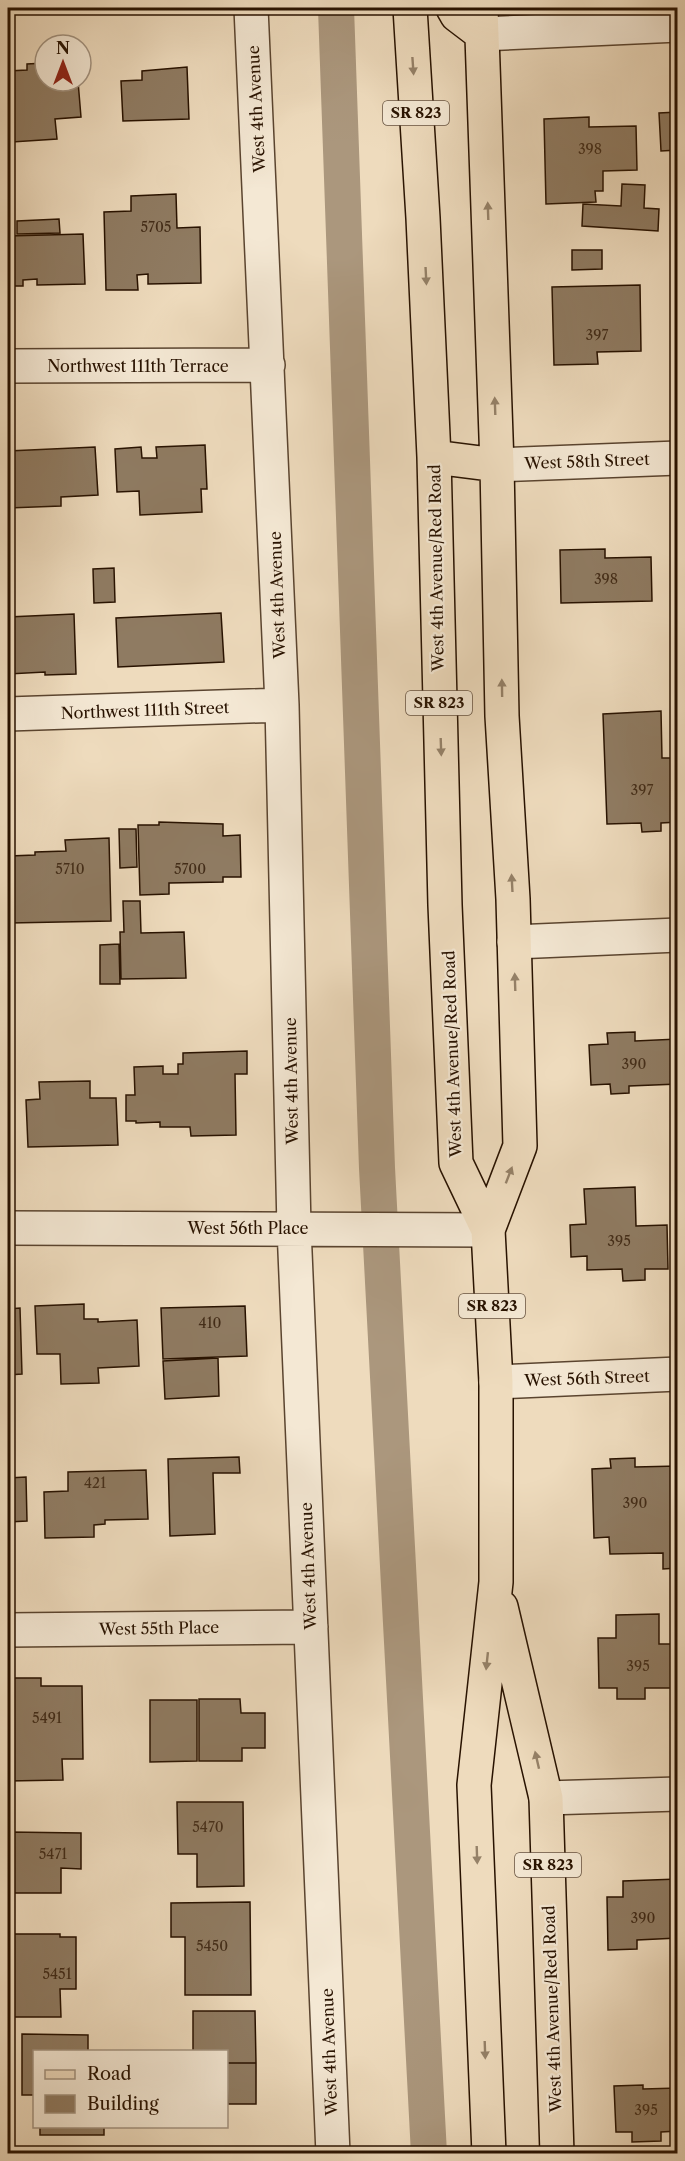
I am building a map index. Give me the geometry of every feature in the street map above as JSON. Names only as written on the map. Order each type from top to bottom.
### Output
[{"type":"main road","name":"West 4th Avenue/Red Road","points":[[410,8],[434,457],[445,905],[456,1163],[488,1230],[496,1382],[496,1582],[474,1785],[489,2154]]},
{"type":"main road","points":[[453,8],[457,15],[482,21]]},
{"type":"main road","name":"West 4th Avenue/Red Road","points":[[482,21],[497,465],[502,717],[513,899],[520,1146],[488,1230]]},
{"type":"main road","points":[[434,457],[497,465]]},
{"type":"main road","name":"West 4th Avenue/Red Road","points":[[496,1582],[546,1798],[556,2154]]},
{"type":"street","name":"West 4th Avenue","points":[[251,8],[282,705],[294,1228],[333,2154]]},
{"type":"street","points":[[482,21],[678,25]]},
{"type":"street","name":"Northwest 111th Terrace","points":[[8,366],[268,365]]},
{"type":"street","name":"West 58th Street","points":[[497,465],[678,458]]},
{"type":"street","name":"Northwest 111th Street","points":[[8,714],[282,705]]},
{"type":"street","points":[[514,942],[678,935]]},
{"type":"street","name":"West 56th Place","points":[[8,1228],[488,1230]]},
{"type":"street","name":"West 56th Street","points":[[496,1382],[678,1374]]},
{"type":"street","name":"West 55th Place","points":[[8,1630],[311,1627]]},
{"type":"street","points":[[546,1798],[678,1794]]},
{"type":"building","points":[[27,64],[33,64],[33,93],[79,93],[81,117],[55,119],[57,139],[12,142],[10,107],[8,107],[8,71],[27,70]]},
{"type":"building","points":[[187,67],[189,119],[123,121],[121,81],[142,80],[142,71]]},
{"type":"building","points":[[678,112],[678,150],[661,151],[659,113]]},
{"type":"building","points":[[589,117],[589,127],[636,126],[637,170],[603,171],[603,191],[595,191],[596,202],[546,204],[544,119]]},
{"type":"building","points":[[622,184],[645,185],[644,208],[659,209],[658,231],[582,226],[583,204],[621,206]]},
{"type":"building","points":[[176,194],[177,228],[200,227],[201,283],[148,284],[148,274],[137,275],[138,290],[106,290],[104,212],[131,211],[131,196]]},
{"type":"building","points":[[59,219],[60,233],[17,234],[17,221]]},
{"type":"building","points":[[83,234],[85,284],[37,285],[37,279],[23,280],[23,286],[8,286],[8,236]]},
{"type":"building","points":[[572,250],[602,250],[602,269],[572,270]]},
{"type":"building","points":[[640,285],[641,351],[597,352],[598,364],[554,365],[552,287]]},
{"type":"building","points":[[205,445],[207,489],[201,489],[202,512],[140,515],[139,491],[117,492],[115,449],[141,447],[142,458],[157,458],[156,447]]},
{"type":"building","points":[[95,447],[98,495],[61,497],[61,506],[8,508],[8,451]]},
{"type":"building","points":[[605,549],[605,558],[651,557],[652,601],[561,603],[560,550]]},
{"type":"building","points":[[114,568],[115,602],[94,603],[93,569]]},
{"type":"building","points":[[221,613],[224,662],[118,667],[116,618]]},
{"type":"building","points":[[74,614],[76,674],[45,675],[45,672],[8,674],[8,617]]},
{"type":"building","points":[[661,711],[662,758],[678,758],[678,822],[661,823],[661,831],[642,832],[641,823],[607,824],[603,714]]},
{"type":"building","points":[[159,822],[223,824],[223,836],[240,835],[241,877],[223,877],[223,882],[169,883],[169,894],[140,895],[138,825],[159,825]]},
{"type":"building","points":[[119,829],[136,829],[137,867],[120,868]]},
{"type":"building","points":[[109,838],[111,921],[10,923],[9,856],[66,851],[65,840]]},
{"type":"building","points":[[123,901],[140,901],[141,933],[184,932],[186,978],[121,979],[120,932],[124,932]]},
{"type":"building","points":[[119,944],[120,984],[100,984],[100,945]]},
{"type":"building","points":[[635,1032],[635,1041],[678,1039],[678,1084],[629,1086],[629,1093],[611,1094],[610,1084],[591,1085],[589,1045],[608,1044],[607,1033]]},
{"type":"building","points":[[247,1051],[247,1074],[235,1074],[236,1135],[191,1136],[190,1127],[160,1127],[160,1122],[126,1121],[126,1095],[135,1095],[134,1067],[163,1066],[163,1074],[178,1074],[178,1064],[183,1064],[183,1053]]},
{"type":"building","points":[[90,1081],[90,1098],[116,1098],[118,1145],[28,1147],[26,1100],[40,1099],[39,1082]]},
{"type":"building","points":[[635,1187],[636,1226],[667,1225],[668,1269],[645,1269],[645,1280],[623,1281],[622,1269],[587,1270],[587,1256],[571,1257],[570,1225],[586,1224],[584,1189]]},
{"type":"building","points":[[84,1304],[84,1319],[98,1319],[98,1322],[137,1320],[139,1366],[98,1368],[99,1383],[61,1384],[60,1354],[37,1354],[35,1306]]},
{"type":"building","points":[[245,1306],[247,1356],[163,1359],[161,1308]]},
{"type":"building","points":[[20,1308],[22,1374],[8,1375],[8,1309]]},
{"type":"building","points":[[218,1358],[219,1396],[165,1399],[163,1361]]},
{"type":"building","points":[[239,1457],[240,1473],[213,1473],[215,1534],[170,1536],[168,1459]]},
{"type":"building","points":[[635,1458],[635,1467],[678,1466],[678,1568],[663,1569],[663,1553],[610,1554],[609,1537],[594,1538],[592,1469],[611,1468],[610,1459]]},
{"type":"building","points":[[146,1470],[148,1519],[105,1520],[105,1524],[94,1525],[94,1537],[45,1538],[44,1492],[68,1491],[68,1472]]},
{"type":"building","points":[[26,1477],[27,1521],[8,1522],[8,1478]]},
{"type":"building","points":[[659,1614],[659,1644],[678,1644],[678,1688],[645,1688],[645,1699],[617,1699],[617,1688],[599,1688],[598,1638],[616,1638],[616,1615]]},
{"type":"building","points":[[8,1678],[41,1678],[41,1686],[82,1686],[83,1759],[62,1759],[63,1780],[8,1781]]},
{"type":"building","points":[[199,1699],[240,1699],[241,1713],[265,1713],[265,1748],[242,1748],[242,1761],[199,1761]]},
{"type":"building","points":[[150,1700],[197,1700],[197,1761],[150,1762]]},
{"type":"building","points":[[177,1802],[243,1802],[244,1886],[197,1887],[197,1854],[178,1854]]},
{"type":"building","points":[[9,1832],[81,1833],[81,1869],[61,1868],[61,1893],[13,1893],[13,1858],[9,1858]]},
{"type":"building","points":[[678,1879],[678,1938],[637,1940],[637,1949],[608,1950],[607,1897],[623,1897],[623,1881]]},
{"type":"building","points":[[250,1902],[251,1995],[185,1995],[185,1937],[171,1937],[171,1903]]},
{"type":"building","points":[[13,1934],[60,1934],[60,1937],[76,1937],[76,1989],[60,1989],[61,2017],[13,2017]]},
{"type":"building","points":[[193,2011],[255,2011],[256,2063],[228,2063],[228,2050],[193,2050]]},
{"type":"building","points":[[22,2034],[88,2035],[88,2050],[33,2050],[33,2095],[22,2095]]},
{"type":"building","points":[[228,2063],[256,2063],[256,2104],[228,2104]]},
{"type":"building","points":[[643,2085],[643,2089],[678,2088],[678,2131],[661,2132],[661,2141],[632,2142],[632,2132],[616,2132],[614,2086]]},
{"type":"building","points":[[40,2128],[104,2128],[104,2135],[40,2135]]},
{"type":"waterway","points":[[336,8],[377,1168],[429,2154]]}]
